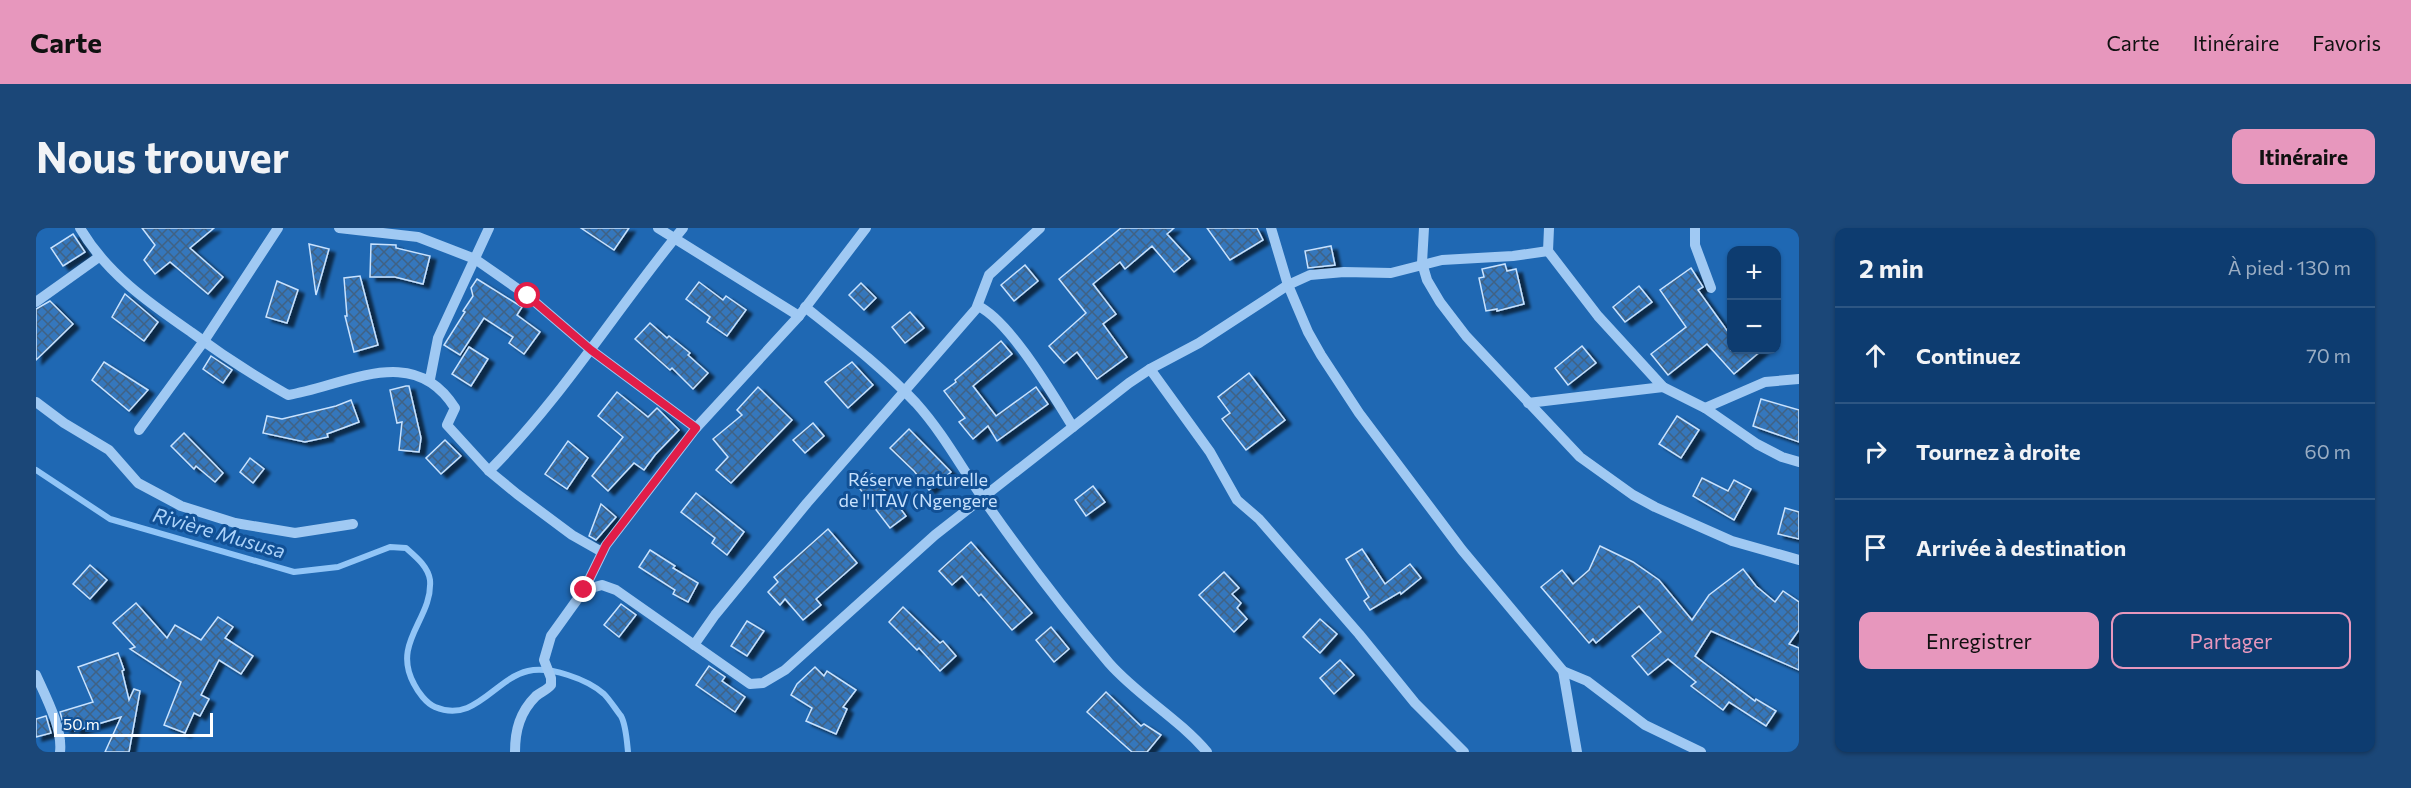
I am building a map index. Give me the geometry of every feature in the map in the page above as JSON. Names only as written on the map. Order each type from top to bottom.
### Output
[{"type":"street","points":[[139,430],[204,341],[278,228]]},
{"type":"street","points":[[339,228],[418,237],[475,259],[528,296],[591,350],[696,428]]},
{"type":"street","points":[[430,380],[438,338],[489,228]]},
{"type":"street","points":[[658,228],[802,312],[871,359],[942,435],[981,497],[1026,561],[1110,664],[1137,691],[1194,737],[1207,752]]},
{"type":"street","points":[[489,471],[518,442],[683,228]]},
{"type":"street","points":[[515,752],[515,734],[520,718],[537,695],[551,685],[551,678],[544,660],[551,636],[584,590],[602,552],[696,428],[802,312],[866,228]]},
{"type":"street","points":[[694,645],[715,615],[807,503],[978,306],[989,275],[1040,228]]},
{"type":"street","points":[[1271,228],[1288,285],[1308,332],[1359,413],[1462,550],[1563,671],[1587,681],[1645,725],[1701,752]]},
{"type":"street","points":[[1275,242],[1281,228]]},
{"type":"street","points":[[1424,228],[1422,263],[1427,280],[1440,303],[1466,336],[1580,458],[1633,495],[1732,542],[1799,560]]},
{"type":"street","points":[[1549,228],[1548,251],[1598,316],[1663,387],[1705,408],[1757,444],[1782,457],[1799,462]]},
{"type":"street","points":[[1695,228],[1695,245],[1711,288]]},
{"type":"street","points":[[84,230],[99,257],[144,299],[288,395],[374,373],[402,370],[430,380],[448,396],[455,408],[447,424],[489,471],[572,535],[602,552]]},
{"type":"street","points":[[584,590],[602,585],[616,590],[750,684],[763,682],[785,670],[935,535],[981,497],[1129,383],[1199,343],[1288,285],[1310,275],[1344,272],[1391,273],[1422,263],[1548,251]]},
{"type":"street","points":[[36,302],[99,257]]},
{"type":"street","points":[[978,306],[989,311],[1004,327],[1049,389],[1073,427]]},
{"type":"street","points":[[1150,369],[1210,452],[1237,500],[1259,519],[1359,634],[1415,703],[1464,752]]},
{"type":"street","points":[[1705,408],[1765,382],[1799,379]]},
{"type":"street","points":[[1528,403],[1663,387]]},
{"type":"street","points":[[36,402],[64,423],[109,450],[138,483],[180,506],[235,523],[295,532],[353,524]]},
{"type":"street","points":[[1563,671],[1577,752]]},
{"type":"street","points":[[36,675],[53,714],[61,744],[60,752]]},
{"type":"green space","name":"Réserve naturelle de l'ITAV (Ngengere","points":[[36,228],[1799,228],[1799,752],[36,752]]},
{"type":"building","points":[[142,228],[214,228],[190,248],[223,277],[208,294],[170,262],[155,274],[144,260],[155,245]]},
{"type":"building","points":[[581,228],[629,228],[614,250]]},
{"type":"building","points":[[1121,228],[1174,228],[1167,234],[1190,259],[1174,272],[1152,246],[1125,269],[1120,262],[1093,284],[1116,314],[1103,324],[1127,357],[1097,379],[1077,352],[1064,363],[1049,346],[1086,313],[1059,279]]},
{"type":"building","points":[[1207,228],[1257,228],[1263,240],[1230,260]]},
{"type":"building","points":[[73,234],[85,252],[63,266],[51,248]]},
{"type":"building","points":[[309,244],[329,249],[316,295]]},
{"type":"building","points":[[371,244],[396,245],[396,248],[430,256],[423,284],[395,277],[370,277]]},
{"type":"building","points":[[1331,246],[1335,265],[1308,268],[1305,251]]},
{"type":"building","points":[[1505,264],[1507,271],[1516,269],[1524,304],[1497,311],[1497,309],[1486,311],[1479,278],[1484,277],[1482,269]]},
{"type":"building","points":[[1025,265],[1038,281],[1014,301],[1001,285]]},
{"type":"building","points":[[1691,268],[1703,287],[1698,290],[1727,330],[1727,354],[1757,354],[1734,374],[1707,344],[1668,375],[1651,354],[1686,327],[1660,290]]},
{"type":"building","points":[[360,276],[378,345],[354,352],[345,316],[347,316],[344,278]]},
{"type":"building","points":[[477,279],[522,307],[517,315],[540,332],[524,354],[509,343],[513,337],[484,318],[460,355],[444,345],[473,296],[471,288]]},
{"type":"building","points":[[277,281],[298,290],[287,323],[266,317]]},
{"type":"building","points":[[699,282],[723,300],[726,296],[746,310],[727,336],[707,322],[710,317],[686,299]]},
{"type":"building","points":[[861,283],[876,298],[864,310],[849,295]]},
{"type":"building","points":[[1639,286],[1652,302],[1625,322],[1613,307]]},
{"type":"building","points":[[125,294],[158,322],[144,341],[112,317]]},
{"type":"building","points":[[50,301],[73,324],[36,360],[36,309]]},
{"type":"building","points":[[910,312],[924,328],[905,343],[892,327]]},
{"type":"building","points":[[650,323],[690,353],[688,355],[708,373],[693,389],[672,368],[670,370],[635,339]]},
{"type":"building","points":[[1001,341],[1012,354],[973,386],[996,416],[1036,387],[1048,404],[997,441],[988,426],[973,439],[959,422],[965,418],[944,391]]},
{"type":"building","points":[[1582,346],[1596,363],[1568,385],[1555,368]]},
{"type":"building","points":[[469,347],[488,359],[471,386],[452,374]]},
{"type":"building","points":[[211,356],[232,370],[223,383],[203,369]]},
{"type":"building","points":[[104,362],[148,390],[129,411],[92,380]]},
{"type":"building","points":[[852,362],[873,385],[848,408],[825,382]]},
{"type":"building","points":[[1249,373],[1285,420],[1246,450],[1222,419],[1230,413],[1218,397]]},
{"type":"building","points":[[409,386],[421,438],[419,452],[399,450],[402,422],[397,423],[390,390]]},
{"type":"building","points":[[758,387],[792,420],[731,483],[716,470],[728,457],[713,439],[742,415],[737,410]]},
{"type":"building","points":[[617,392],[648,417],[657,408],[679,430],[644,470],[634,463],[608,491],[592,476],[623,437],[598,416]]},
{"type":"building","points":[[1761,399],[1799,410],[1799,442],[1753,426]]},
{"type":"building","points":[[351,400],[359,422],[327,434],[328,437],[305,442],[263,433],[267,416],[282,419],[336,406]]},
{"type":"building","points":[[1677,416],[1699,430],[1681,458],[1659,444]]},
{"type":"building","points":[[813,423],[824,436],[805,453],[793,440]]},
{"type":"building","points":[[909,429],[951,472],[929,490],[914,471],[890,448]]},
{"type":"building","points":[[184,433],[223,473],[215,482],[196,466],[194,469],[171,446]]},
{"type":"building","points":[[445,440],[461,456],[441,474],[426,458]]},
{"type":"building","points":[[568,441],[588,458],[567,489],[545,474]]},
{"type":"building","points":[[250,458],[264,469],[253,483],[240,472]]},
{"type":"building","points":[[872,474],[906,516],[890,528],[857,485]]},
{"type":"building","points":[[1702,478],[1728,491],[1734,480],[1751,489],[1734,520],[1693,496]]},
{"type":"building","points":[[1093,486],[1105,502],[1086,516],[1075,500]]},
{"type":"building","points":[[696,493],[744,532],[727,555],[712,543],[715,538],[681,512]]},
{"type":"building","points":[[601,504],[616,517],[596,540],[589,536]]},
{"type":"building","points":[[1785,508],[1799,512],[1799,539],[1778,534]]},
{"type":"building","points":[[828,529],[857,563],[816,599],[821,605],[803,620],[785,599],[780,605],[768,592],[778,582],[774,577]]},
{"type":"building","points":[[971,542],[1032,613],[1012,630],[962,576],[952,585],[939,571]]},
{"type":"building","points":[[1600,546],[1633,562],[1659,580],[1692,620],[1709,595],[1743,569],[1756,586],[1775,602],[1783,591],[1799,602],[1799,630],[1789,644],[1799,648],[1799,670],[1711,631],[1695,656],[1755,701],[1756,699],[1776,711],[1766,726],[1729,702],[1723,710],[1691,686],[1696,682],[1668,659],[1648,675],[1632,656],[1661,632],[1639,606],[1596,643],[1593,639],[1589,643],[1541,587],[1562,570],[1573,584],[1589,570]]},
{"type":"building","points":[[1362,549],[1385,584],[1410,564],[1421,578],[1401,594],[1400,592],[1370,610],[1364,601],[1369,597],[1346,559]]},
{"type":"building","points":[[650,550],[675,566],[673,568],[698,583],[688,602],[673,594],[675,590],[639,567]]},
{"type":"building","points":[[90,565],[107,580],[90,599],[73,584]]},
{"type":"building","points":[[1224,572],[1239,588],[1232,594],[1241,603],[1237,608],[1247,619],[1234,632],[1199,595]]},
{"type":"building","points":[[136,603],[167,638],[175,625],[201,640],[218,617],[233,627],[225,638],[253,656],[241,674],[219,660],[201,695],[209,699],[200,716],[194,713],[185,733],[164,725],[181,682],[130,649],[135,647],[113,623]]},
{"type":"building","points":[[621,604],[636,615],[619,637],[604,625]]},
{"type":"building","points":[[903,607],[940,643],[943,641],[956,656],[940,671],[919,648],[917,650],[889,622]]},
{"type":"building","points":[[1320,619],[1337,634],[1320,653],[1303,637]]},
{"type":"building","points":[[747,621],[764,631],[747,656],[731,646]]},
{"type":"building","points":[[1051,627],[1069,649],[1054,662],[1036,640]]},
{"type":"building","points":[[118,653],[124,670],[122,671],[129,700],[134,689],[140,691],[129,752],[105,752],[121,717],[75,731],[74,727],[65,729],[60,712],[93,702],[78,667]]},
{"type":"building","points":[[1340,660],[1354,675],[1334,694],[1320,678]]},
{"type":"building","points":[[709,666],[725,677],[722,681],[745,697],[735,712],[696,685]]},
{"type":"building","points":[[815,667],[824,676],[827,671],[856,690],[843,707],[847,709],[836,734],[806,721],[812,708],[791,695],[797,684]]},
{"type":"building","points":[[1106,692],[1141,726],[1144,724],[1161,735],[1147,752],[1132,752],[1087,712]]},
{"type":"building","points":[[46,716],[51,733],[36,737],[36,719]]},
{"type":"waterway","name":"Rivière Mususa","points":[[36,470],[110,519],[294,572],[338,567],[390,547],[406,548],[424,566],[430,580],[426,607],[414,631],[407,656],[408,669],[414,684],[425,700],[435,707],[449,711],[462,710],[484,698],[505,682],[528,671],[557,672],[588,683],[606,696],[623,720],[628,752]]},
{"type":"route","points":[[528,296],[591,350],[696,428],[606,545],[584,590]]}]
